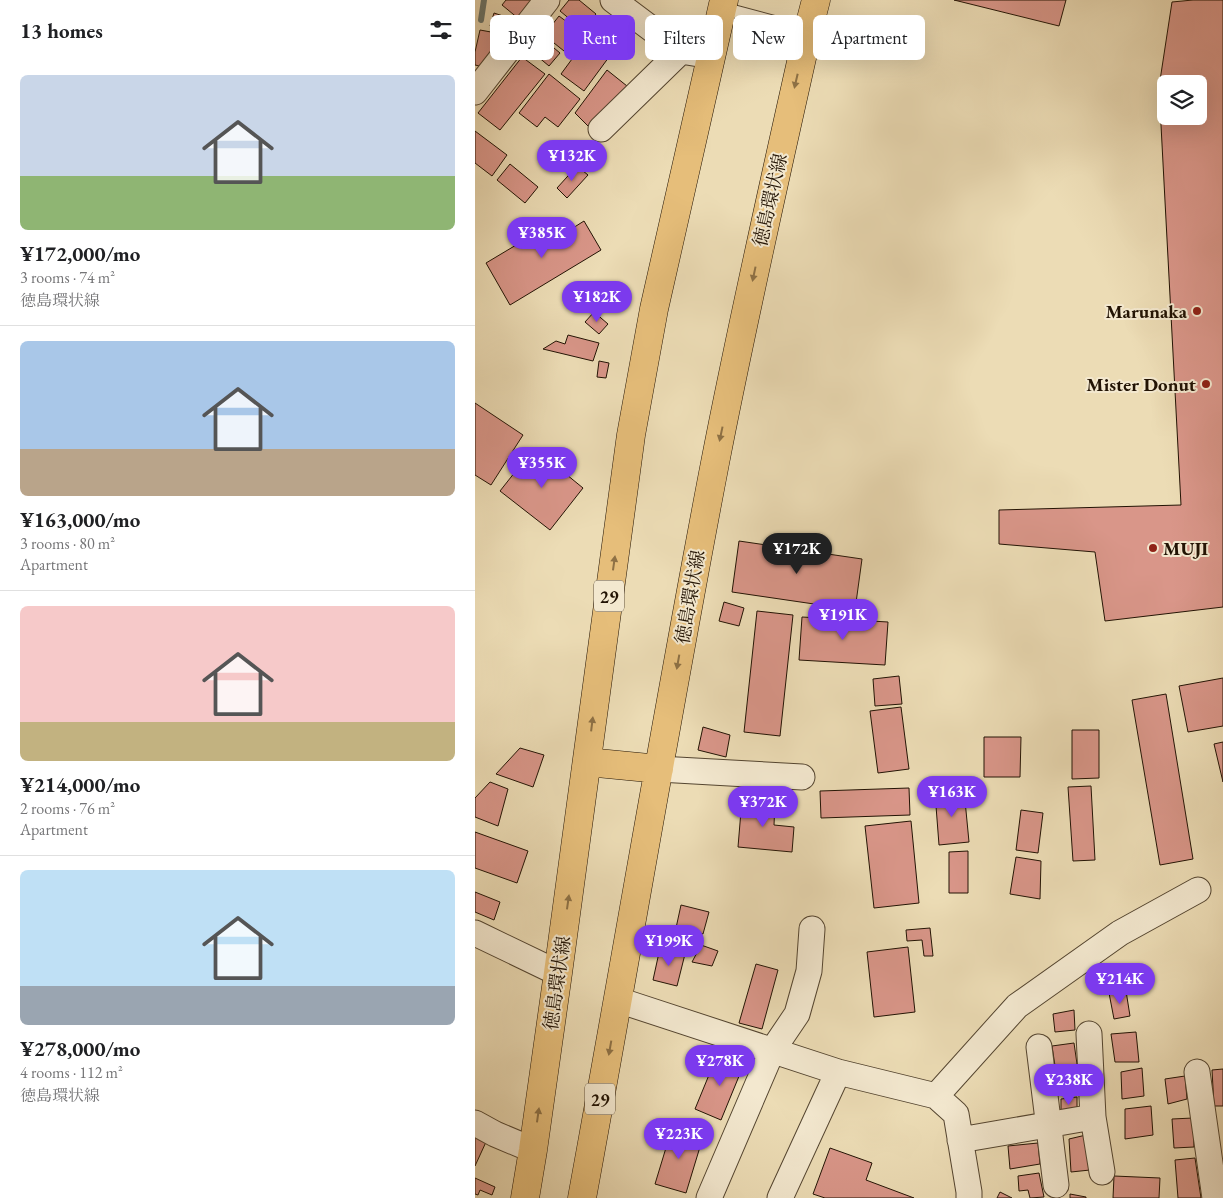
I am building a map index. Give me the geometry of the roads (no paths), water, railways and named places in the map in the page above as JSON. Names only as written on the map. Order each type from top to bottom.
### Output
[{"type":"main road","name":"徳島環状線","points":[[583,1198],[717,453],[758,252],[816,0]]},
{"type":"main road","name":"徳島環状線","points":[[525,1198],[558,972],[631,435],[655,309],[710,60]]},
{"type":"main road","points":[[587,762],[659,769]]},
{"type":"street","points":[[475,92],[547,0]]},
{"type":"street","points":[[613,0],[645,24]]},
{"type":"street","points":[[601,129],[671,60]]},
{"type":"street","points":[[659,769],[802,777]]},
{"type":"street","points":[[936,1096],[1017,1006],[1120,933],[1198,890]]},
{"type":"street","points":[[709,1198],[771,1051],[797,1014],[809,972],[812,929]]},
{"type":"street","points":[[475,933],[558,972]]},
{"type":"street","points":[[618,1000],[837,1072],[936,1096],[956,1114],[969,1198]]},
{"type":"street","points":[[1089,1034],[1093,1117],[1102,1172]]},
{"type":"street","points":[[1039,1047],[1056,1186]]},
{"type":"street","points":[[780,1198],[837,1072]]},
{"type":"street","points":[[1197,1072],[1214,1122],[1217,1196]]},
{"type":"street","points":[[960,1140],[1093,1117]]},
{"type":"street","points":[[475,1123],[495,1134],[533,1150]]},
{"type":"lane","points":[[723,4],[808,30]]},
{"type":"waterway","points":[[481,20],[484,0]]},
{"type":"place","name":"Marunaka","points":[[1197,311]]},
{"type":"place","name":"Mister Donut","points":[[1206,384]]},
{"type":"place","name":"MUJI","points":[[1153,548]]}]
